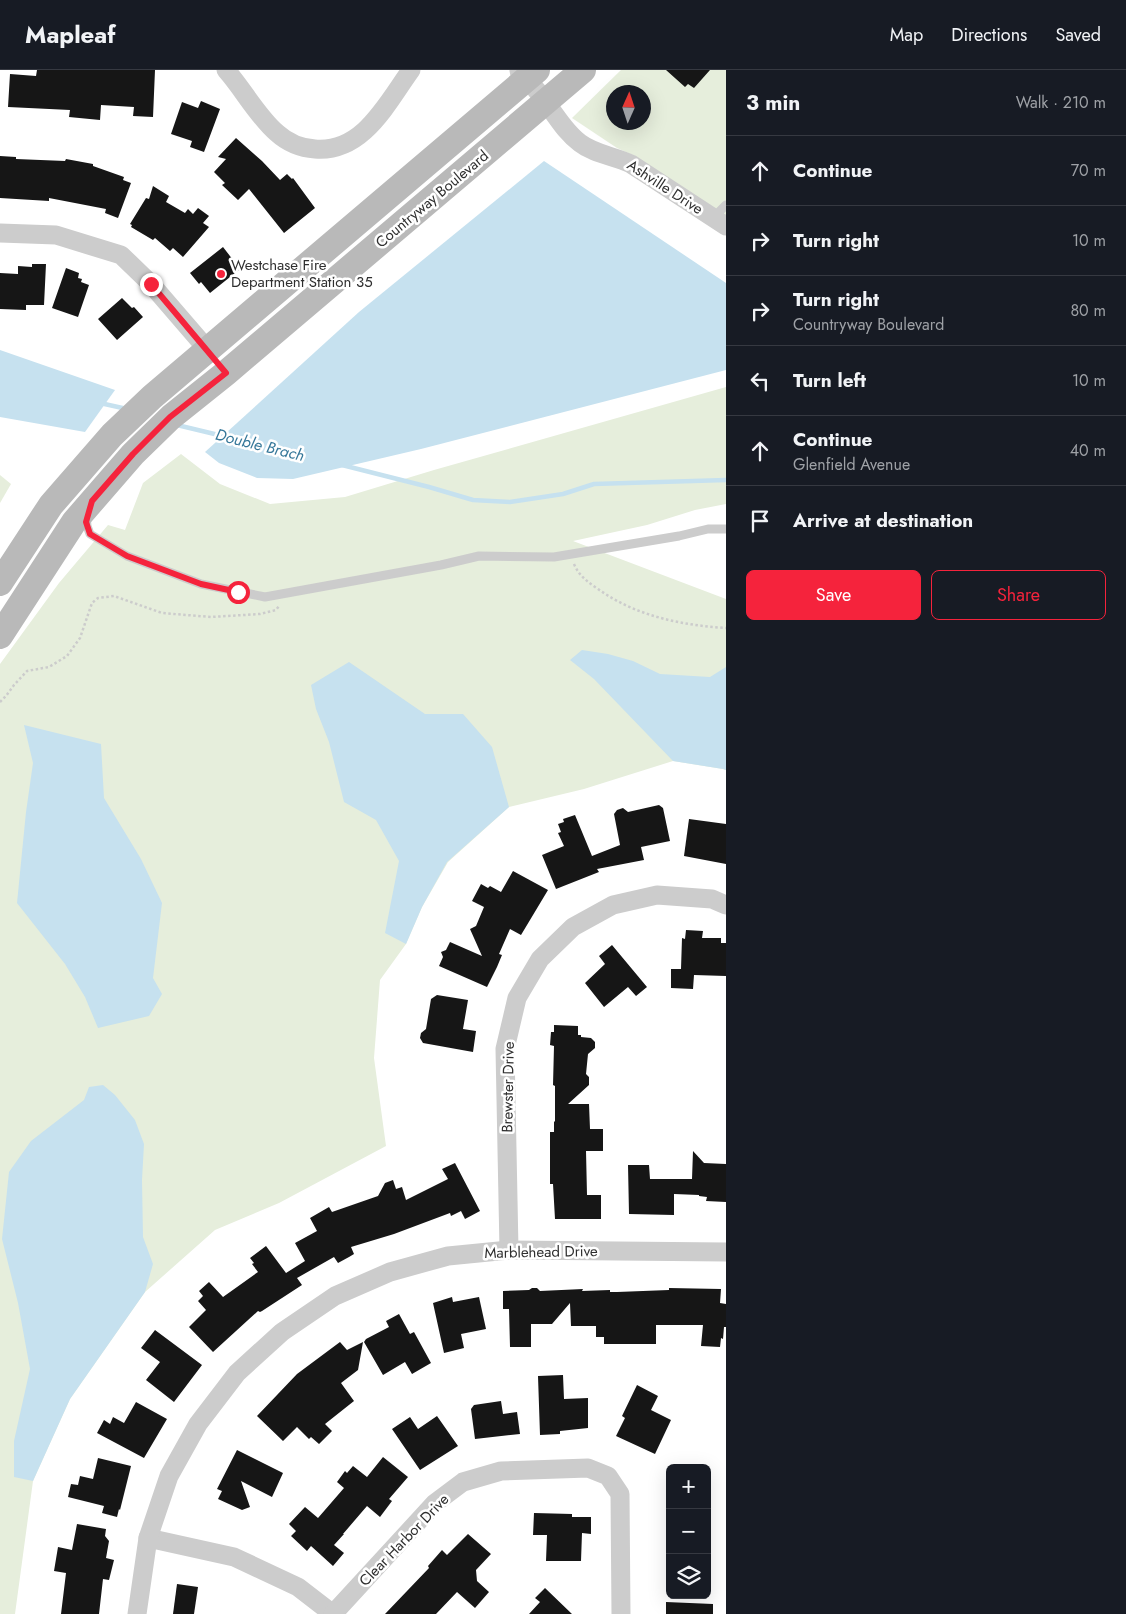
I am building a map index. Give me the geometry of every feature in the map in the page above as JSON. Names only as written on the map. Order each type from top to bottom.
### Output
[{"type":"street","points":[[226,70],[276,132],[290,143],[305,148],[322,150],[336,148],[360,136],[369,127],[411,70]]},
{"type":"street","name":"Countryway Boulevard","points":[[0,636],[74,522],[133,454],[170,417],[226,373],[583,70]]},
{"type":"street","name":"Countryway Boulevard","points":[[0,583],[51,506],[112,435],[207,349],[528,73]]},
{"type":"street","name":"Ashville Drive","points":[[528,73],[546,103],[567,131],[580,143],[596,152],[631,164],[722,216]]},
{"type":"street","points":[[0,233],[56,235],[121,255],[151,284],[226,373]]},
{"type":"street","points":[[61,541],[75,531],[90,534]]},
{"type":"street","name":"Brewster Drive","points":[[510,1250],[505,1049],[517,998],[540,959],[573,927],[613,905],[657,895],[712,899],[726,905]]},
{"type":"street","name":"Marblehead Drive","points":[[137,1614],[148,1538],[169,1476],[198,1424],[237,1373],[282,1332],[335,1296],[390,1272],[448,1256],[510,1250],[726,1252]]},
{"type":"street","name":"Clear Harbor Drive","points":[[148,1538],[234,1557],[298,1587],[333,1614],[435,1503],[463,1482],[501,1471],[588,1468],[608,1476],[620,1494],[621,1614]]},
{"type":"lane","points":[[92,501],[86,522],[90,534],[127,556],[201,584],[265,597],[441,565],[479,556],[554,557],[679,536],[708,529],[726,529]]},
{"type":"path","points":[[570,555],[576,570],[584,579],[608,596],[630,608],[696,626],[726,628]]},
{"type":"path","points":[[0,702],[27,671],[49,667],[67,656],[80,638],[92,603],[98,598],[114,596],[162,613],[233,617],[276,610],[281,604],[284,594]]},
{"type":"green space","points":[[621,70],[726,70],[726,216],[635,156],[617,148],[572,118]]},
{"type":"green space","points":[[726,387],[726,504],[695,510],[647,525],[573,541],[726,599],[726,770],[673,761],[584,789],[509,807],[448,862],[422,907],[406,944],[380,980],[374,1058],[386,1146],[279,1203],[215,1230],[145,1292],[70,1399],[33,1481],[15,1614],[0,1614],[0,664],[59,583],[108,525],[125,530],[143,483],[181,454],[220,484],[270,504],[345,497]]},
{"type":"green space","points":[[0,475],[11,484],[0,503]]},
{"type":"water","points":[[544,161],[726,283],[726,370],[421,449],[293,479],[257,478],[219,463],[205,452],[359,312]]},
{"type":"water","points":[[0,350],[115,390],[85,432],[0,417]]},
{"type":"water","points":[[582,650],[608,654],[633,661],[660,674],[710,677],[726,667],[726,770],[673,761],[594,679],[570,660]]},
{"type":"water","points":[[349,662],[425,714],[463,714],[492,747],[509,807],[447,862],[422,907],[406,944],[385,933],[399,861],[376,820],[344,802],[329,742],[316,709],[311,685]]},
{"type":"water","points":[[24,725],[101,744],[104,798],[141,859],[162,903],[153,978],[162,994],[149,1016],[98,1028],[85,997],[65,964],[17,903],[33,763]]},
{"type":"water","points":[[103,1085],[115,1095],[135,1120],[144,1144],[142,1180],[143,1237],[153,1264],[145,1292],[70,1399],[33,1481],[14,1477],[14,1441],[30,1369],[18,1303],[2,1239],[9,1172],[31,1141],[84,1100],[89,1087]]},
{"type":"building","points":[[37,70],[155,70],[153,117],[133,116],[134,107],[101,105],[100,120],[69,117],[70,110],[8,107],[10,74],[36,76]]},
{"type":"building","points":[[666,70],[710,70],[694,88],[688,84],[685,87]]},
{"type":"building","points":[[201,101],[220,109],[204,152],[190,147],[192,141],[171,134],[182,102],[198,108]]},
{"type":"building","points":[[236,138],[280,180],[287,174],[293,178],[315,208],[284,233],[249,189],[238,200],[222,185],[225,183],[214,172],[226,159],[218,157]]},
{"type":"building","points":[[0,156],[16,157],[16,159],[65,161],[66,159],[93,164],[93,166],[124,177],[123,180],[131,183],[118,218],[105,213],[106,209],[49,198],[49,201],[0,198]]},
{"type":"building","points":[[153,186],[169,196],[166,202],[185,213],[188,209],[193,214],[198,208],[209,216],[203,223],[209,227],[183,257],[173,248],[170,251],[155,238],[153,240],[131,227],[132,225],[130,224],[146,198],[149,199]]},
{"type":"building","points":[[223,247],[240,269],[210,293],[190,273]]},
{"type":"building","points":[[32,264],[46,264],[44,305],[26,305],[26,310],[0,309],[0,273],[18,274],[18,266],[32,267]]},
{"type":"building","points":[[66,268],[79,273],[78,278],[82,279],[81,282],[89,285],[78,317],[52,308]]},
{"type":"building","points":[[122,298],[143,317],[117,340],[98,319]]},
{"type":"building","points":[[659,805],[663,808],[670,841],[641,847],[644,860],[597,869],[599,872],[556,889],[542,855],[564,846],[558,833],[561,832],[558,824],[564,822],[563,819],[575,815],[592,856],[620,845],[614,814],[617,810],[623,808],[628,812]]},
{"type":"building","points":[[689,819],[726,824],[726,864],[684,856]]},
{"type":"building","points":[[513,871],[548,890],[521,935],[510,929],[499,954],[502,955],[487,987],[439,966],[443,957],[441,952],[446,950],[450,942],[482,956],[470,929],[476,926],[484,907],[472,901],[481,884],[501,892]]},
{"type":"building","points":[[686,930],[703,931],[702,938],[721,938],[721,943],[726,943],[726,976],[694,975],[693,989],[671,988],[671,969],[681,969],[682,938],[685,939]]},
{"type":"building","points":[[612,945],[647,987],[636,996],[628,987],[604,1007],[585,983],[605,964],[599,956]]},
{"type":"building","points":[[437,995],[468,1000],[463,1029],[476,1031],[473,1052],[423,1043],[420,1038],[421,1033],[426,1029],[431,999]]},
{"type":"building","points":[[554,1025],[578,1026],[578,1035],[591,1038],[595,1042],[595,1048],[588,1054],[586,1074],[589,1077],[589,1085],[568,1104],[589,1104],[590,1129],[603,1129],[603,1151],[586,1151],[587,1195],[601,1195],[601,1219],[555,1219],[553,1184],[550,1184],[550,1132],[554,1132],[555,1086],[553,1085],[554,1046],[550,1045],[551,1032],[554,1032]]},
{"type":"building","points":[[693,1151],[704,1163],[726,1164],[726,1202],[706,1201],[707,1197],[699,1195],[674,1194],[674,1215],[629,1214],[628,1165],[649,1165],[650,1179],[692,1179]]},
{"type":"building","points":[[455,1163],[480,1211],[465,1219],[461,1211],[451,1216],[450,1213],[394,1234],[351,1247],[354,1254],[349,1257],[338,1263],[334,1257],[297,1278],[302,1285],[262,1311],[258,1311],[213,1352],[189,1327],[206,1310],[198,1301],[203,1296],[199,1291],[209,1282],[223,1297],[258,1272],[250,1258],[266,1246],[286,1273],[305,1261],[295,1243],[317,1231],[310,1218],[329,1207],[332,1212],[378,1196],[385,1183],[393,1180],[396,1189],[402,1187],[406,1200],[448,1179],[442,1169]]},
{"type":"building","points":[[537,1288],[540,1291],[583,1289],[582,1291],[610,1290],[610,1292],[669,1290],[669,1288],[721,1289],[720,1303],[726,1304],[726,1327],[724,1327],[720,1347],[701,1346],[703,1325],[656,1325],[656,1344],[604,1344],[604,1337],[596,1337],[596,1326],[571,1326],[570,1303],[552,1324],[531,1324],[531,1347],[510,1347],[509,1309],[503,1309],[503,1291],[529,1290]]},
{"type":"building","points":[[452,1297],[453,1302],[479,1297],[486,1329],[461,1334],[464,1348],[444,1353],[433,1303]]},
{"type":"building","points":[[399,1314],[410,1334],[414,1332],[431,1363],[412,1374],[405,1362],[383,1375],[364,1342],[366,1339],[389,1327],[386,1321]]},
{"type":"building","points":[[155,1330],[202,1365],[174,1402],[146,1380],[160,1362],[141,1348]]},
{"type":"building","points":[[340,1342],[347,1350],[363,1342],[358,1370],[341,1383],[354,1401],[325,1424],[332,1431],[319,1444],[311,1437],[309,1439],[297,1427],[283,1441],[257,1416],[297,1374]]},
{"type":"building","points":[[563,1375],[564,1399],[588,1398],[588,1428],[560,1431],[560,1434],[540,1435],[538,1376]]},
{"type":"building","points":[[637,1385],[658,1396],[651,1410],[671,1420],[655,1454],[616,1436],[625,1418],[622,1416]]},
{"type":"building","points":[[501,1401],[503,1414],[517,1412],[520,1434],[475,1439],[471,1409],[474,1405]]},
{"type":"building","points":[[136,1402],[167,1419],[144,1458],[97,1433],[104,1420],[110,1424],[113,1417],[124,1423]]},
{"type":"building","points":[[437,1416],[458,1446],[420,1470],[392,1429],[410,1417],[418,1429]]},
{"type":"building","points":[[237,1450],[283,1473],[272,1497],[241,1481],[250,1507],[242,1510],[218,1499],[222,1491],[217,1489]]},
{"type":"building","points":[[383,1457],[408,1477],[389,1499],[392,1501],[380,1517],[367,1506],[343,1534],[334,1545],[344,1553],[333,1566],[311,1546],[307,1551],[291,1536],[296,1531],[289,1524],[305,1507],[318,1518],[344,1488],[337,1482],[345,1471],[347,1473],[353,1466],[367,1477]]},
{"type":"building","points":[[98,1458],[131,1466],[117,1517],[102,1513],[104,1506],[68,1497],[71,1484],[78,1485],[80,1476],[93,1479]]},
{"type":"building","points":[[534,1513],[572,1514],[572,1517],[591,1517],[591,1534],[582,1533],[581,1561],[546,1561],[547,1535],[533,1535]]},
{"type":"building","points":[[77,1524],[106,1529],[105,1536],[109,1541],[106,1558],[114,1560],[109,1580],[103,1579],[99,1614],[61,1614],[66,1573],[54,1571],[58,1547],[72,1550]]},
{"type":"building","points":[[468,1534],[491,1554],[476,1570],[477,1581],[489,1592],[475,1608],[457,1592],[436,1614],[385,1614],[429,1568],[428,1566],[442,1550],[447,1555]]},
{"type":"building","points":[[177,1584],[198,1587],[194,1614],[173,1614]]},
{"type":"building","points":[[545,1588],[572,1614],[529,1614],[540,1602],[535,1598]]},
{"type":"building","points":[[666,1602],[713,1604],[713,1614],[666,1614]]},
{"type":"waterway","points":[[100,403],[127,409]]},
{"type":"waterway","name":"Double Brach","points":[[177,425],[227,437]]},
{"type":"waterway","points":[[342,465],[473,500],[510,502],[563,494],[594,484],[726,480]]},
{"type":"place","name":"Westchase Fire Department Station 35","points":[[221,274]]},
{"type":"route","points":[[151,284],[226,373],[170,417],[133,454],[92,501],[86,515],[87,526],[90,534],[98,540],[127,556],[201,584],[238,592]]}]
